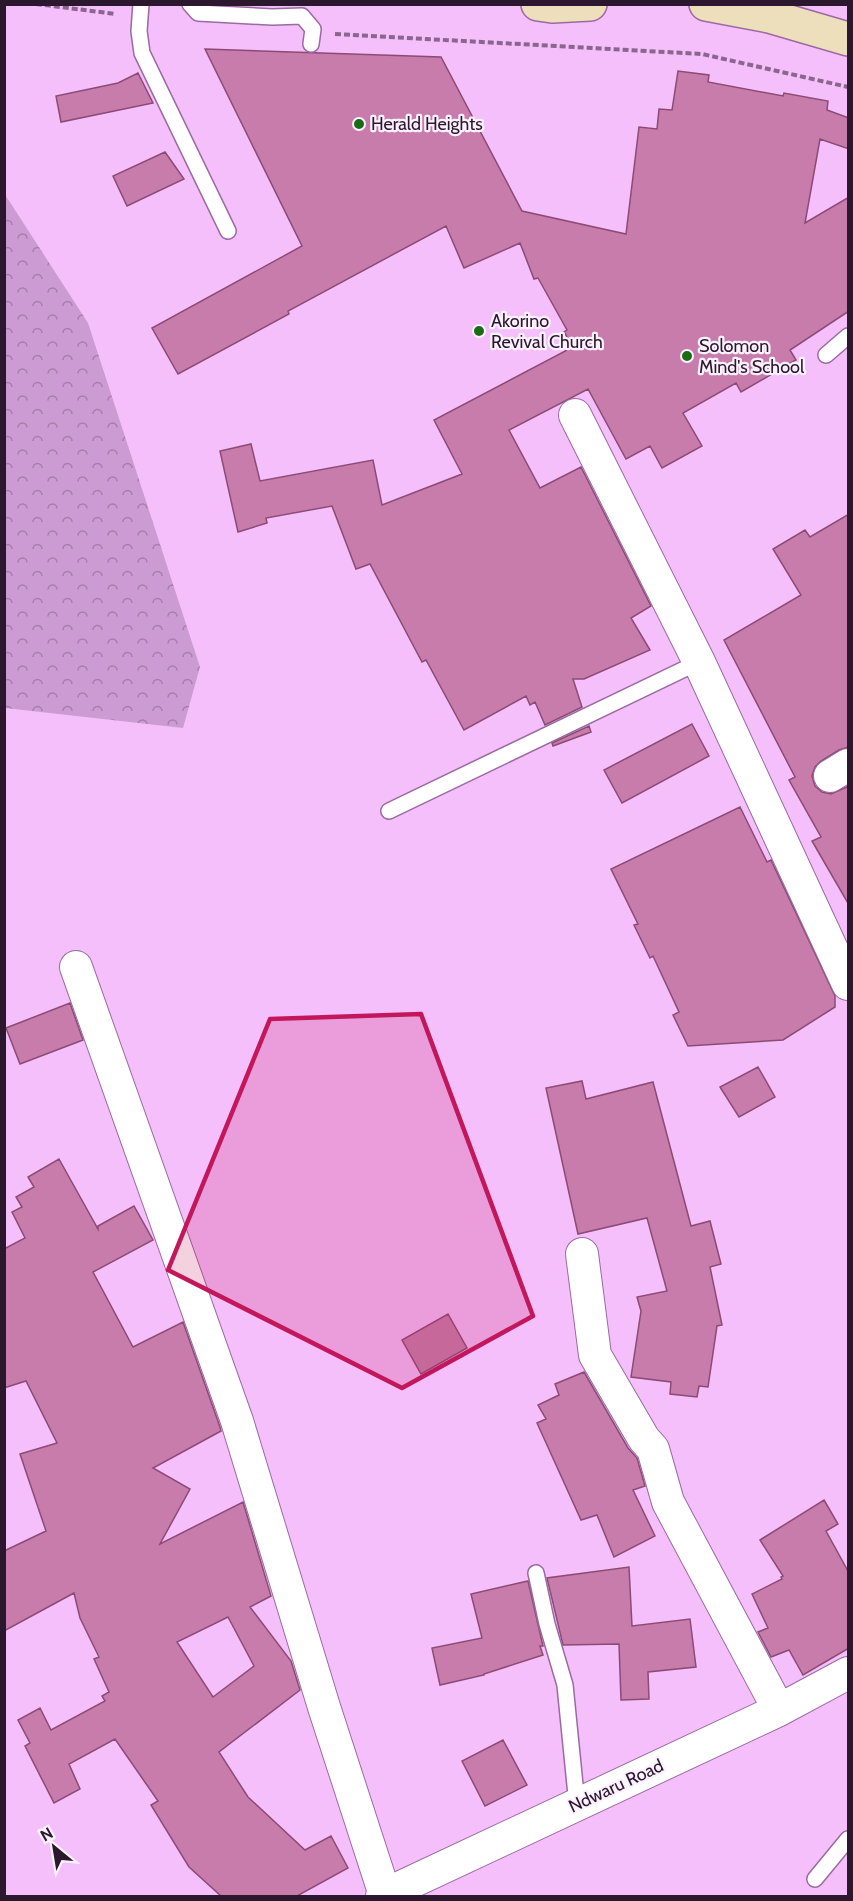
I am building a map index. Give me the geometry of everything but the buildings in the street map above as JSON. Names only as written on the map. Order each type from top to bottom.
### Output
[{"type":"main road","points":[[538,4],[552,6],[590,4]]},
{"type":"main road","points":[[706,4],[770,16],[849,39]]},
{"type":"street","points":[[575,415],[699,662],[849,984]]},
{"type":"street","points":[[76,967],[237,1421],[383,1896]]},
{"type":"street","points":[[582,1254],[595,1355],[644,1439],[653,1449],[669,1502],[779,1710]]},
{"type":"street","name":"Ndwaru Road","points":[[383,1896],[779,1710],[849,1673]]},
{"type":"lane","points":[[190,4],[198,13],[272,17],[302,16],[312,29],[312,39]]},
{"type":"lane","points":[[140,11],[139,31],[142,52],[228,231]]},
{"type":"lane","points":[[826,355],[849,336]]},
{"type":"lane","points":[[389,811],[699,662]]},
{"type":"lane","points":[[536,1573],[565,1685],[577,1805]]},
{"type":"lane","points":[[815,1879],[849,1839]]},
{"type":"path","points":[[36,4],[140,11]]},
{"type":"path","points":[[312,39],[702,54],[849,87]]},
{"type":"highlighted area","points":[[421,1014],[533,1316],[402,1388],[168,1270],[270,1019]]},
{"type":"green space","points":[[4,193],[88,323],[200,667],[183,728],[5,708]]},
{"type":"place","name":"Herald Heights","points":[[359,124]]},
{"type":"place","name":"Akorino Revival Church","points":[[479,331]]},
{"type":"place","name":"Solomon Mind's School","points":[[687,356]]}]
